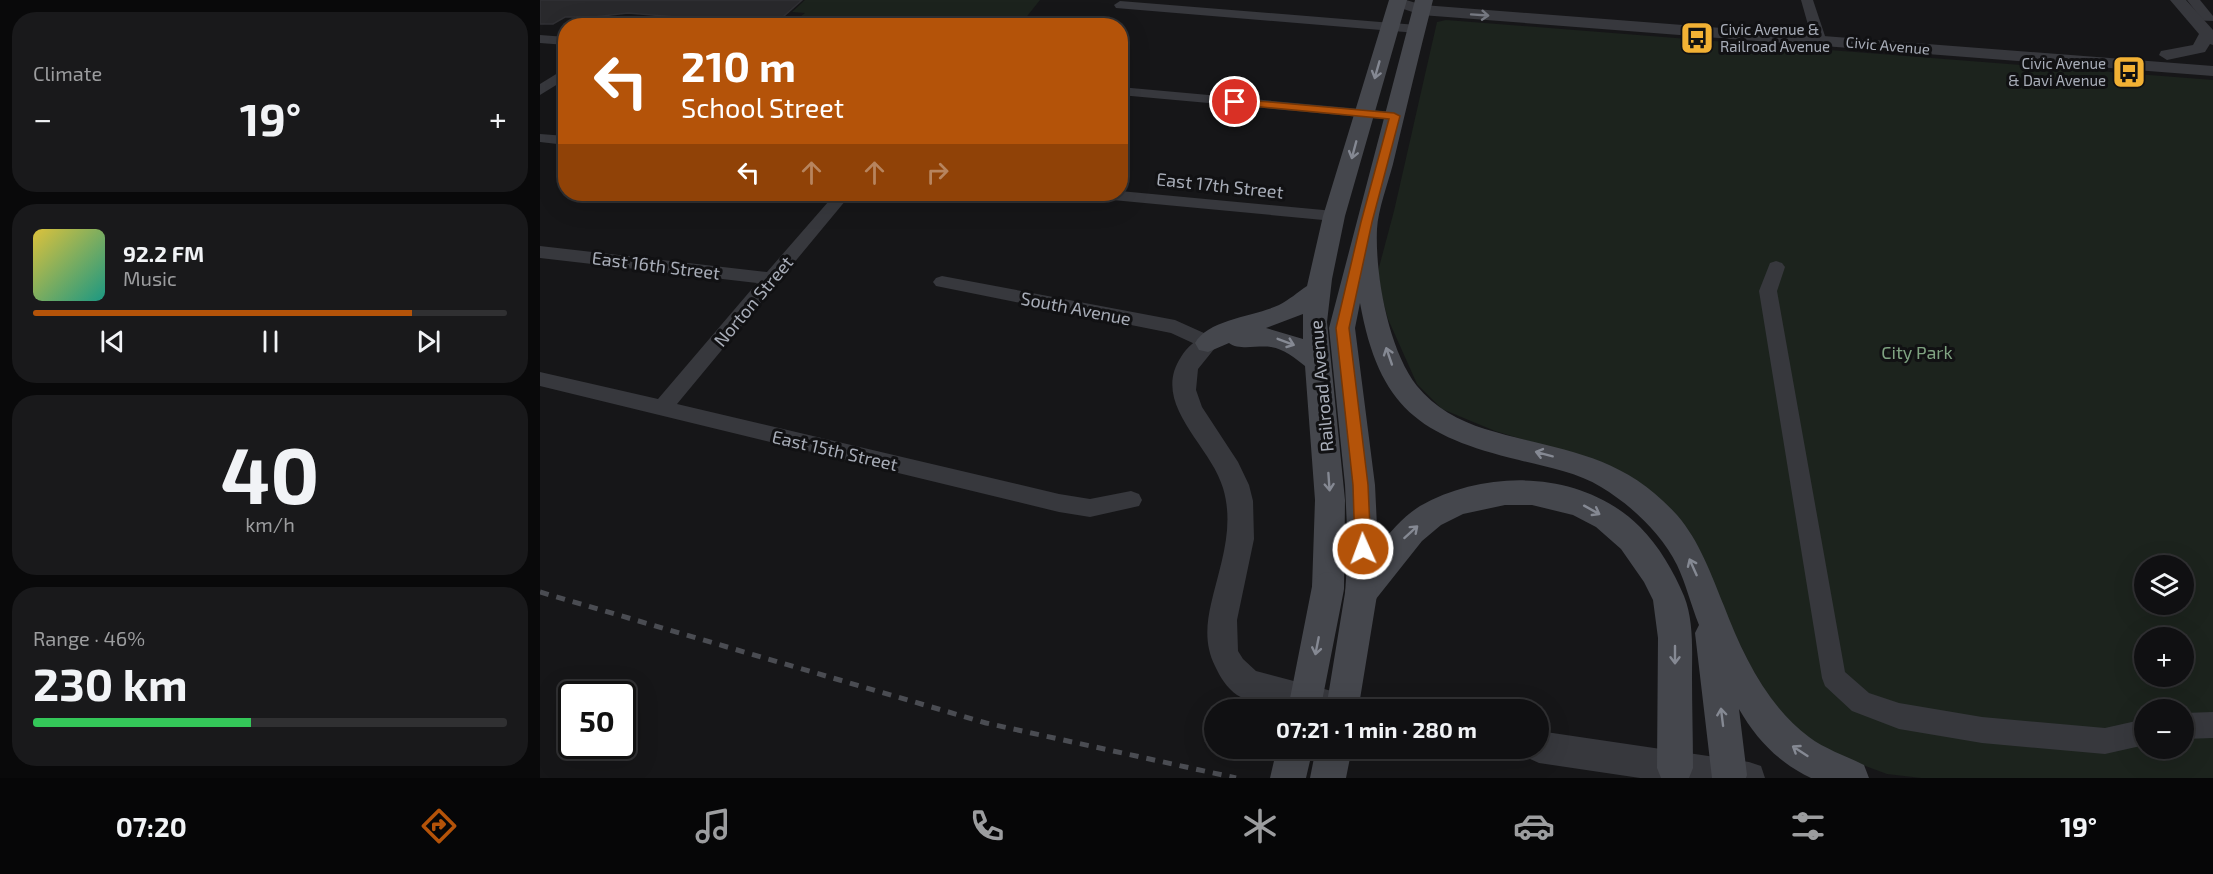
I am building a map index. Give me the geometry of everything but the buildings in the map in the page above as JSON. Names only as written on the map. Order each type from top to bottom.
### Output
[{"type":"main road","name":"Railroad Avenue","points":[[1306,699],[1328,588],[1330,500],[1314,322],[1334,216],[1389,26],[1411,7]]},
{"type":"main road","name":"Railroad Avenue","points":[[1344,699],[1361,594],[1363,549],[1360,485],[1342,328],[1394,116],[1411,7]]},
{"type":"main road","points":[[1366,230],[1366,262],[1372,307],[1391,364],[1407,393],[1424,413],[1450,427],[1472,435],[1596,470],[1627,486],[1651,508],[1683,547],[1695,568],[1710,612],[1751,699],[1769,724],[1796,750],[1851,778]]},
{"type":"main road","points":[[1208,343],[1229,332],[1289,311],[1319,290]]},
{"type":"main road","points":[[1208,343],[1253,336],[1270,336],[1303,349],[1317,361]]},
{"type":"main road","points":[[1361,594],[1391,558],[1401,540],[1428,517],[1459,501],[1507,491],[1564,498],[1588,507],[1629,535],[1653,568],[1668,598],[1675,626],[1676,768]]},
{"type":"main road","points":[[1710,612],[1739,777]]},
{"type":"main road","points":[[1288,778],[1292,759]]},
{"type":"main road","points":[[1328,778],[1332,759]]},
{"type":"street","name":"Civic Avenue","points":[[1456,0],[2213,71]]},
{"type":"street","points":[[1807,0],[1817,33]]},
{"type":"street","points":[[2168,54],[2199,49],[2210,37],[2192,8],[2178,0]]},
{"type":"street","points":[[1120,5],[1389,26],[1411,7]]},
{"type":"street","name":"Civic Avenue","points":[[1411,7],[2168,54],[2213,60]]},
{"type":"street","points":[[540,39],[558,40]]},
{"type":"street","points":[[540,91],[558,78]]},
{"type":"street","points":[[1128,92],[1394,116]]},
{"type":"street","points":[[540,138],[558,140]]},
{"type":"street","name":"East 17th Street","points":[[1128,197],[1334,216]]},
{"type":"street","name":"Norton Street","points":[[662,408],[837,201]]},
{"type":"street","name":"East 16th Street","points":[[540,252],[771,279]]},
{"type":"street","points":[[1776,267],[1768,291],[1834,678],[1861,702],[1910,717],[1982,730],[2105,741],[2134,734]]},
{"type":"street","name":"South Avenue","points":[[942,282],[1175,327],[1208,343]]},
{"type":"street","points":[[1208,343],[1193,356],[1182,379],[1185,398],[1237,486],[1240,508],[1239,550],[1220,626],[1222,648],[1228,665],[1247,684],[1305,699]]},
{"type":"street","name":"East 15th Street","points":[[540,379],[1059,503],[1090,508],[1131,500]]},
{"type":"street","points":[[2194,726],[2213,725]]},
{"type":"street","points":[[1549,749],[1739,777]]},
{"type":"green space","points":[[805,0],[1040,0],[1026,18],[799,18],[805,13],[792,12]]},
{"type":"green space","name":"City Park","points":[[1446,20],[2213,80],[2213,778],[1921,778],[1887,774],[1825,751],[1790,723],[1772,702],[1750,665],[1690,542],[1535,443],[1495,431],[1442,409],[1417,384],[1388,319],[1378,271],[1437,22]]},
{"type":"railway","points":[[540,592],[986,723],[1236,778]]},
{"type":"place","name":"Civic Avenue & Railroad Avenue","points":[[1697,38]]},
{"type":"place","name":"Civic Avenue & Davi Avenue","points":[[2129,72]]},
{"type":"route","points":[[1235,102],[1394,116],[1366,222],[1342,328],[1360,485],[1363,549]]}]
